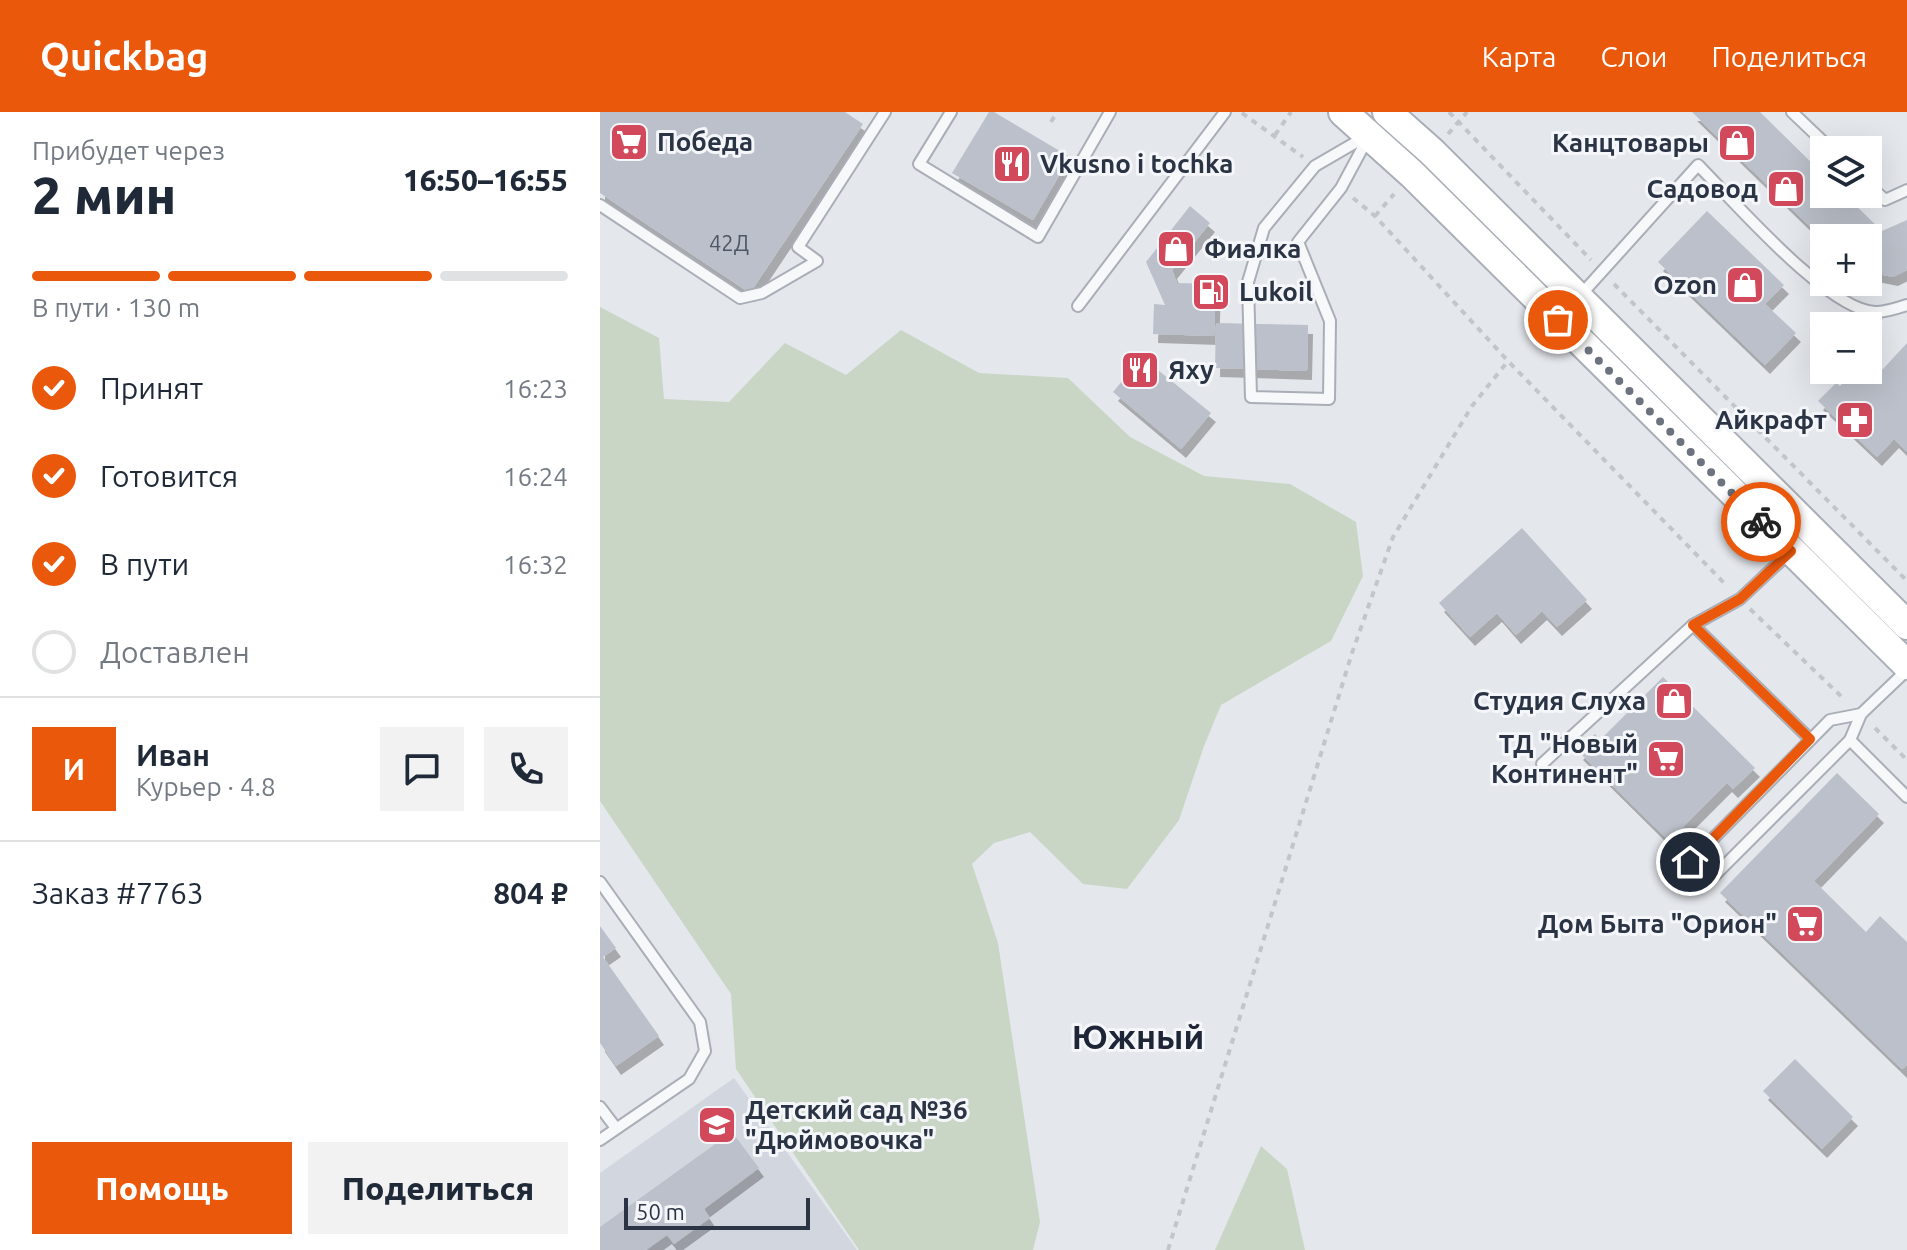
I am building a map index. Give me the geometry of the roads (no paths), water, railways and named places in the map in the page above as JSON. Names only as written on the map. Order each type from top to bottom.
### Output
[{"type":"main road","points":[[1343,112],[1382,120],[1432,152],[1907,625]]},
{"type":"main road","points":[[1382,120],[1791,551],[1907,668]]},
{"type":"lane","points":[[600,205],[740,298],[762,293],[817,261],[798,247],[885,112]]},
{"type":"lane","points":[[951,112],[919,164],[1038,237],[1110,112]]},
{"type":"lane","points":[[1078,306],[1225,112]]},
{"type":"lane","points":[[1792,112],[1817,136]]},
{"type":"lane","points":[[1382,120],[1341,188],[1298,242],[1330,321],[1329,399],[1251,397],[1248,282],[1264,228],[1315,166],[1382,120]]},
{"type":"lane","points":[[1577,299],[1698,165],[1818,285],[1844,302],[1875,312],[1907,305]]},
{"type":"lane","points":[[1882,197],[1885,200],[1907,190]]},
{"type":"lane","points":[[1542,764],[1693,625],[1740,599],[1791,551]]},
{"type":"lane","points":[[1693,625],[1810,739]]},
{"type":"lane","points":[[1709,881],[1850,740],[1861,714],[1907,668]]},
{"type":"lane","points":[[1690,862],[1830,720],[1861,714]]},
{"type":"lane","points":[[1850,740],[1907,797]]},
{"type":"lane","points":[[600,882],[700,1022],[705,1051],[689,1079],[600,1140]]},
{"type":"lane","points":[[600,1107],[616,1128]]},
{"type":"place","name":"Победа","points":[[629,142]]},
{"type":"place","name":"Канцтовары","points":[[1737,143]]},
{"type":"place","name":"Vkusno i tochka","points":[[1012,164]]},
{"type":"place","name":"Садовод","points":[[1786,189]]},
{"type":"place","name":"Фиалка","points":[[1176,249]]},
{"type":"place","name":"Ozon","points":[[1745,285]]},
{"type":"place","name":"Lukoil","points":[[1211,292]]},
{"type":"place","name":"Яху","points":[[1140,370]]},
{"type":"place","name":"Айкрафт","points":[[1855,420]]},
{"type":"place","name":"Студия Слуха","points":[[1674,701]]},
{"type":"place","name":"ТД \"Новый Континент\"","points":[[1666,759]]},
{"type":"place","name":"Дом Быта \"Орион\"","points":[[1805,924]]},
{"type":"place","name":"Детский сад №36 \"Дюймовочка\"","points":[[717,1125]]},
{"type":"district","name":"Южный","points":[[1138,1037]]}]
